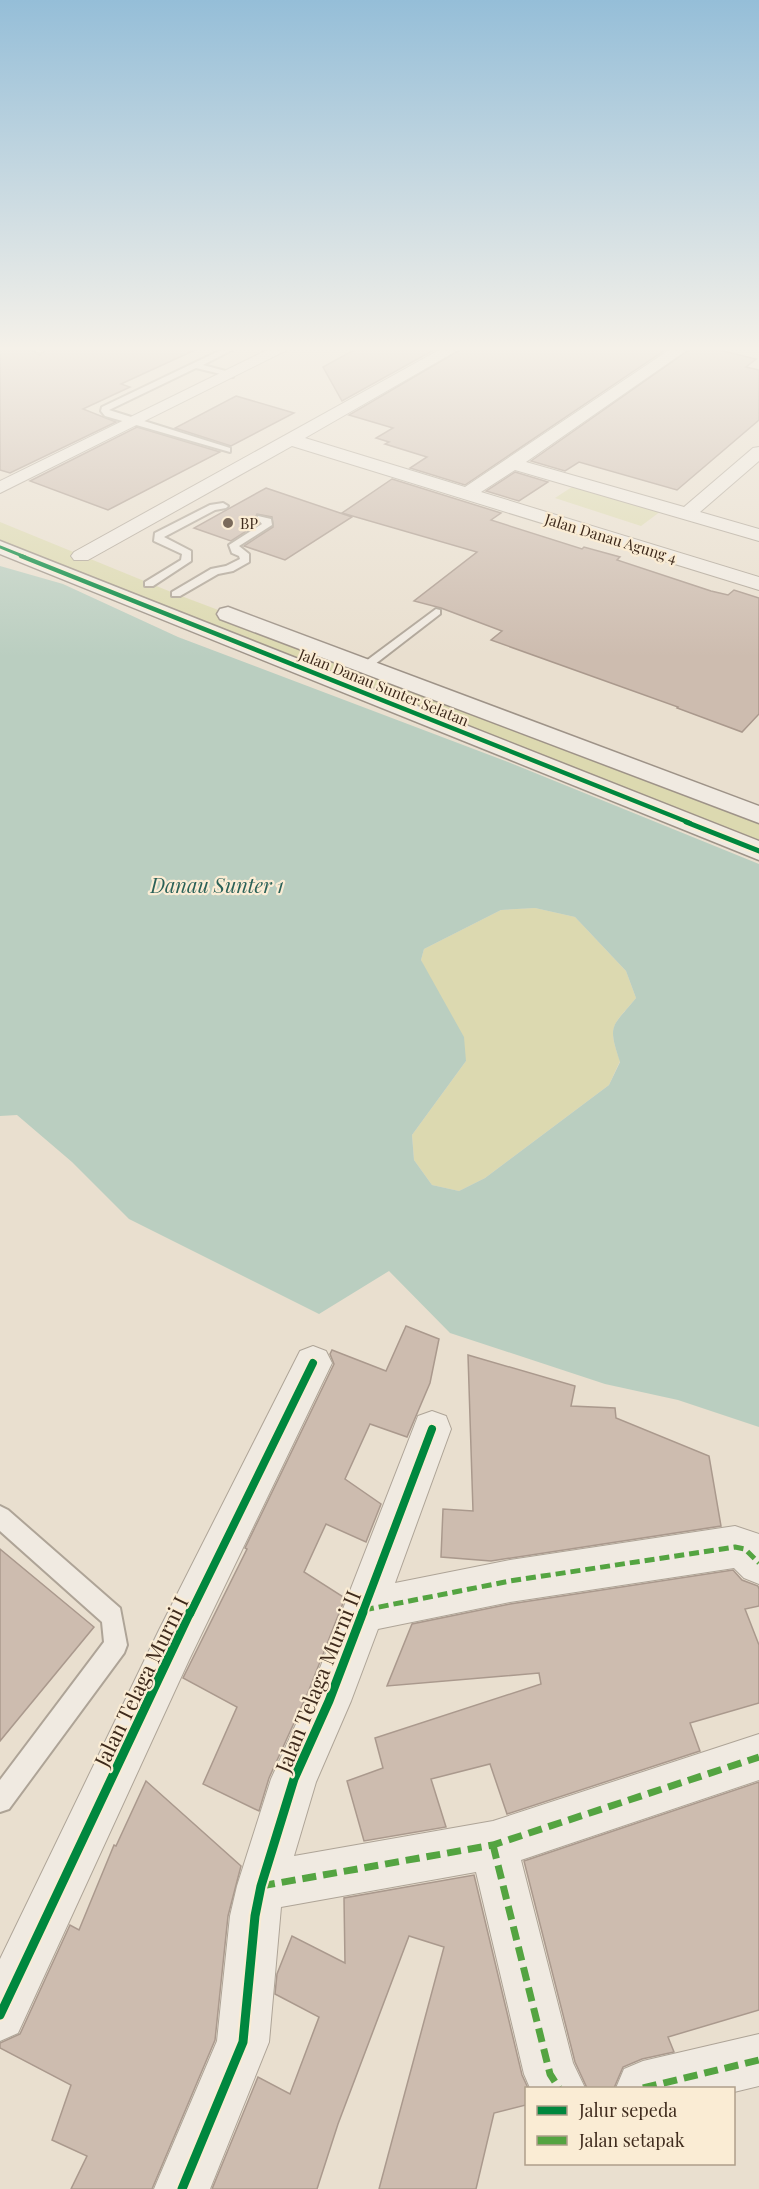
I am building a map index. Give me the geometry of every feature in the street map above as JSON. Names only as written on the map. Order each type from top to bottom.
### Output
[{"type":"street","points":[[4,483],[69,452]]},
{"type":"street","points":[[81,556],[270,452]]},
{"type":"street","name":"Jalan Danau Agung 4","points":[[331,452],[759,584]]},
{"type":"street","points":[[467,494],[527,452]]},
{"type":"street","points":[[687,514],[759,452]]},
{"type":"street","points":[[511,463],[759,535]]},
{"type":"street","name":"Jalan Danau Sunter Selatan","points":[[0,525],[149,584],[759,815]]},
{"type":"street","name":"Jalan Danau Sunter Selatan","points":[[0,547],[759,851]]},
{"type":"street","name":"Jalan Telaga Murni I","points":[[0,2015],[174,1646],[313,1363]]},
{"type":"street","name":"Jalan Telaga Murni II","points":[[182,2189],[243,2042],[255,1916],[261,1886],[294,1779],[329,1701],[432,1429]]},
{"type":"street","points":[[364,1610],[510,1581],[735,1547],[745,1549],[759,1563]]},
{"type":"street","points":[[261,1886],[493,1845],[759,1757]]},
{"type":"street","points":[[493,1845],[550,2074],[558,2087]]},
{"type":"street","points":[[647,2087],[759,2060]]},
{"type":"lane","points":[[149,584],[186,561],[188,553],[158,539],[159,535],[213,507],[226,507],[193,495]]},
{"type":"lane","points":[[176,594],[215,571],[230,569],[245,560],[244,554],[236,551],[234,545],[267,525],[267,521],[262,518]]},
{"type":"lane","points":[[147,519],[171,529]]},
{"type":"lane","points":[[366,666],[436,612]]},
{"type":"lane","points":[[0,1517],[112,1616],[116,1645],[0,1800]]},
{"type":"shaded area","points":[[575,485],[661,511],[641,526],[555,498]]},
{"type":"shaded area","points":[[0,522],[176,594],[759,815],[759,851],[0,546]]},
{"type":"shaded area","points":[[535,908],[575,917],[626,971],[636,998],[614,1027],[614,1040],[620,1061],[609,1085],[485,1178],[459,1191],[432,1185],[414,1160],[412,1135],[466,1061],[421,960],[424,949],[501,910]]},
{"type":"water","name":"Danau Sunter 1","points":[[0,566],[63,584],[178,637],[513,764],[759,864],[759,1427],[678,1400],[605,1384],[450,1333],[389,1271],[319,1314],[129,1219],[72,1162],[17,1115],[0,1116]],"holes":[[[535,908],[575,917],[626,971],[636,998],[614,1027],[614,1040],[620,1062],[609,1085],[485,1178],[459,1191],[432,1185],[414,1160],[412,1135],[466,1061],[464,1037],[421,960],[424,949],[501,910]]]},
{"type":"building","points":[[0,452],[53,452],[10,473],[0,470]]},
{"type":"building","points":[[87,452],[220,452],[108,510],[30,481]]},
{"type":"building","points":[[411,452],[514,452],[465,485],[410,468],[427,457]]},
{"type":"building","points":[[544,452],[721,452],[677,490],[579,462],[565,471],[531,461]]},
{"type":"building","points":[[515,472],[548,482],[519,501],[486,491]]},
{"type":"building","points":[[392,479],[501,513],[491,520],[582,549],[584,547],[620,557],[617,560],[711,591],[728,595],[734,590],[759,598],[759,714],[742,732],[491,640],[502,631],[441,608],[414,601],[477,552],[342,513]]},
{"type":"building","points":[[266,488],[352,517],[285,560],[244,546],[273,527],[272,517],[257,514],[255,519],[259,523],[231,541],[194,528]]},
{"type":"building","points":[[406,1326],[439,1339],[430,1383],[407,1437],[370,1424],[345,1479],[381,1504],[366,1542],[326,1524],[304,1572],[345,1598],[309,1690],[269,1778],[259,1811],[203,1784],[237,1707],[183,1678],[334,1364],[330,1354],[332,1350],[386,1371]]},
{"type":"building","points":[[468,1355],[575,1386],[571,1406],[615,1408],[616,1418],[709,1456],[721,1526],[491,1561],[441,1557],[443,1509],[473,1511]]},
{"type":"building","points":[[0,1549],[94,1627],[0,1741]]},
{"type":"building","points":[[733,1570],[742,1580],[758,1586],[759,1589],[759,1606],[745,1609],[759,1645],[759,1703],[690,1723],[700,1751],[507,1814],[490,1764],[431,1779],[446,1827],[364,1841],[347,1781],[383,1768],[375,1738],[541,1684],[539,1673],[387,1686],[412,1624],[510,1604]]},
{"type":"building","points":[[146,1781],[241,1866],[228,1916],[215,2040],[152,2189],[71,2189],[87,2156],[52,2140],[71,2085],[0,2048],[0,2043],[20,2034],[70,1925],[79,1930],[114,1845],[116,1846]]},
{"type":"building","points":[[759,1782],[759,2010],[668,2037],[674,2052],[642,2059],[623,2067],[614,2087],[587,2087],[575,2062],[524,1861]]},
{"type":"building","points":[[474,1875],[522,2075],[528,2087],[525,2087],[525,2105],[494,2113],[476,2189],[379,2189],[444,1947],[409,1936],[338,2124],[317,2189],[212,2189],[258,2077],[290,2094],[319,2017],[275,1994],[277,1974],[292,1936],[345,1963],[344,1898]]},
{"type":"marked path","points":[[364,1610],[510,1581],[735,1547],[745,1549],[759,1563]]},
{"type":"marked path","points":[[261,1886],[493,1845],[759,1757]]},
{"type":"marked path","points":[[493,1845],[550,2074],[558,2087]]},
{"type":"marked path","points":[[647,2087],[759,2060]]},
{"type":"cycle path","points":[[0,547],[759,851]]},
{"type":"cycle path","points":[[0,2015],[174,1645],[313,1363]]},
{"type":"cycle path","points":[[182,2189],[243,2042],[255,1916],[261,1886],[294,1779],[329,1701],[432,1429]]},
{"type":"place","name":"BP","points":[[228,523]]}]
